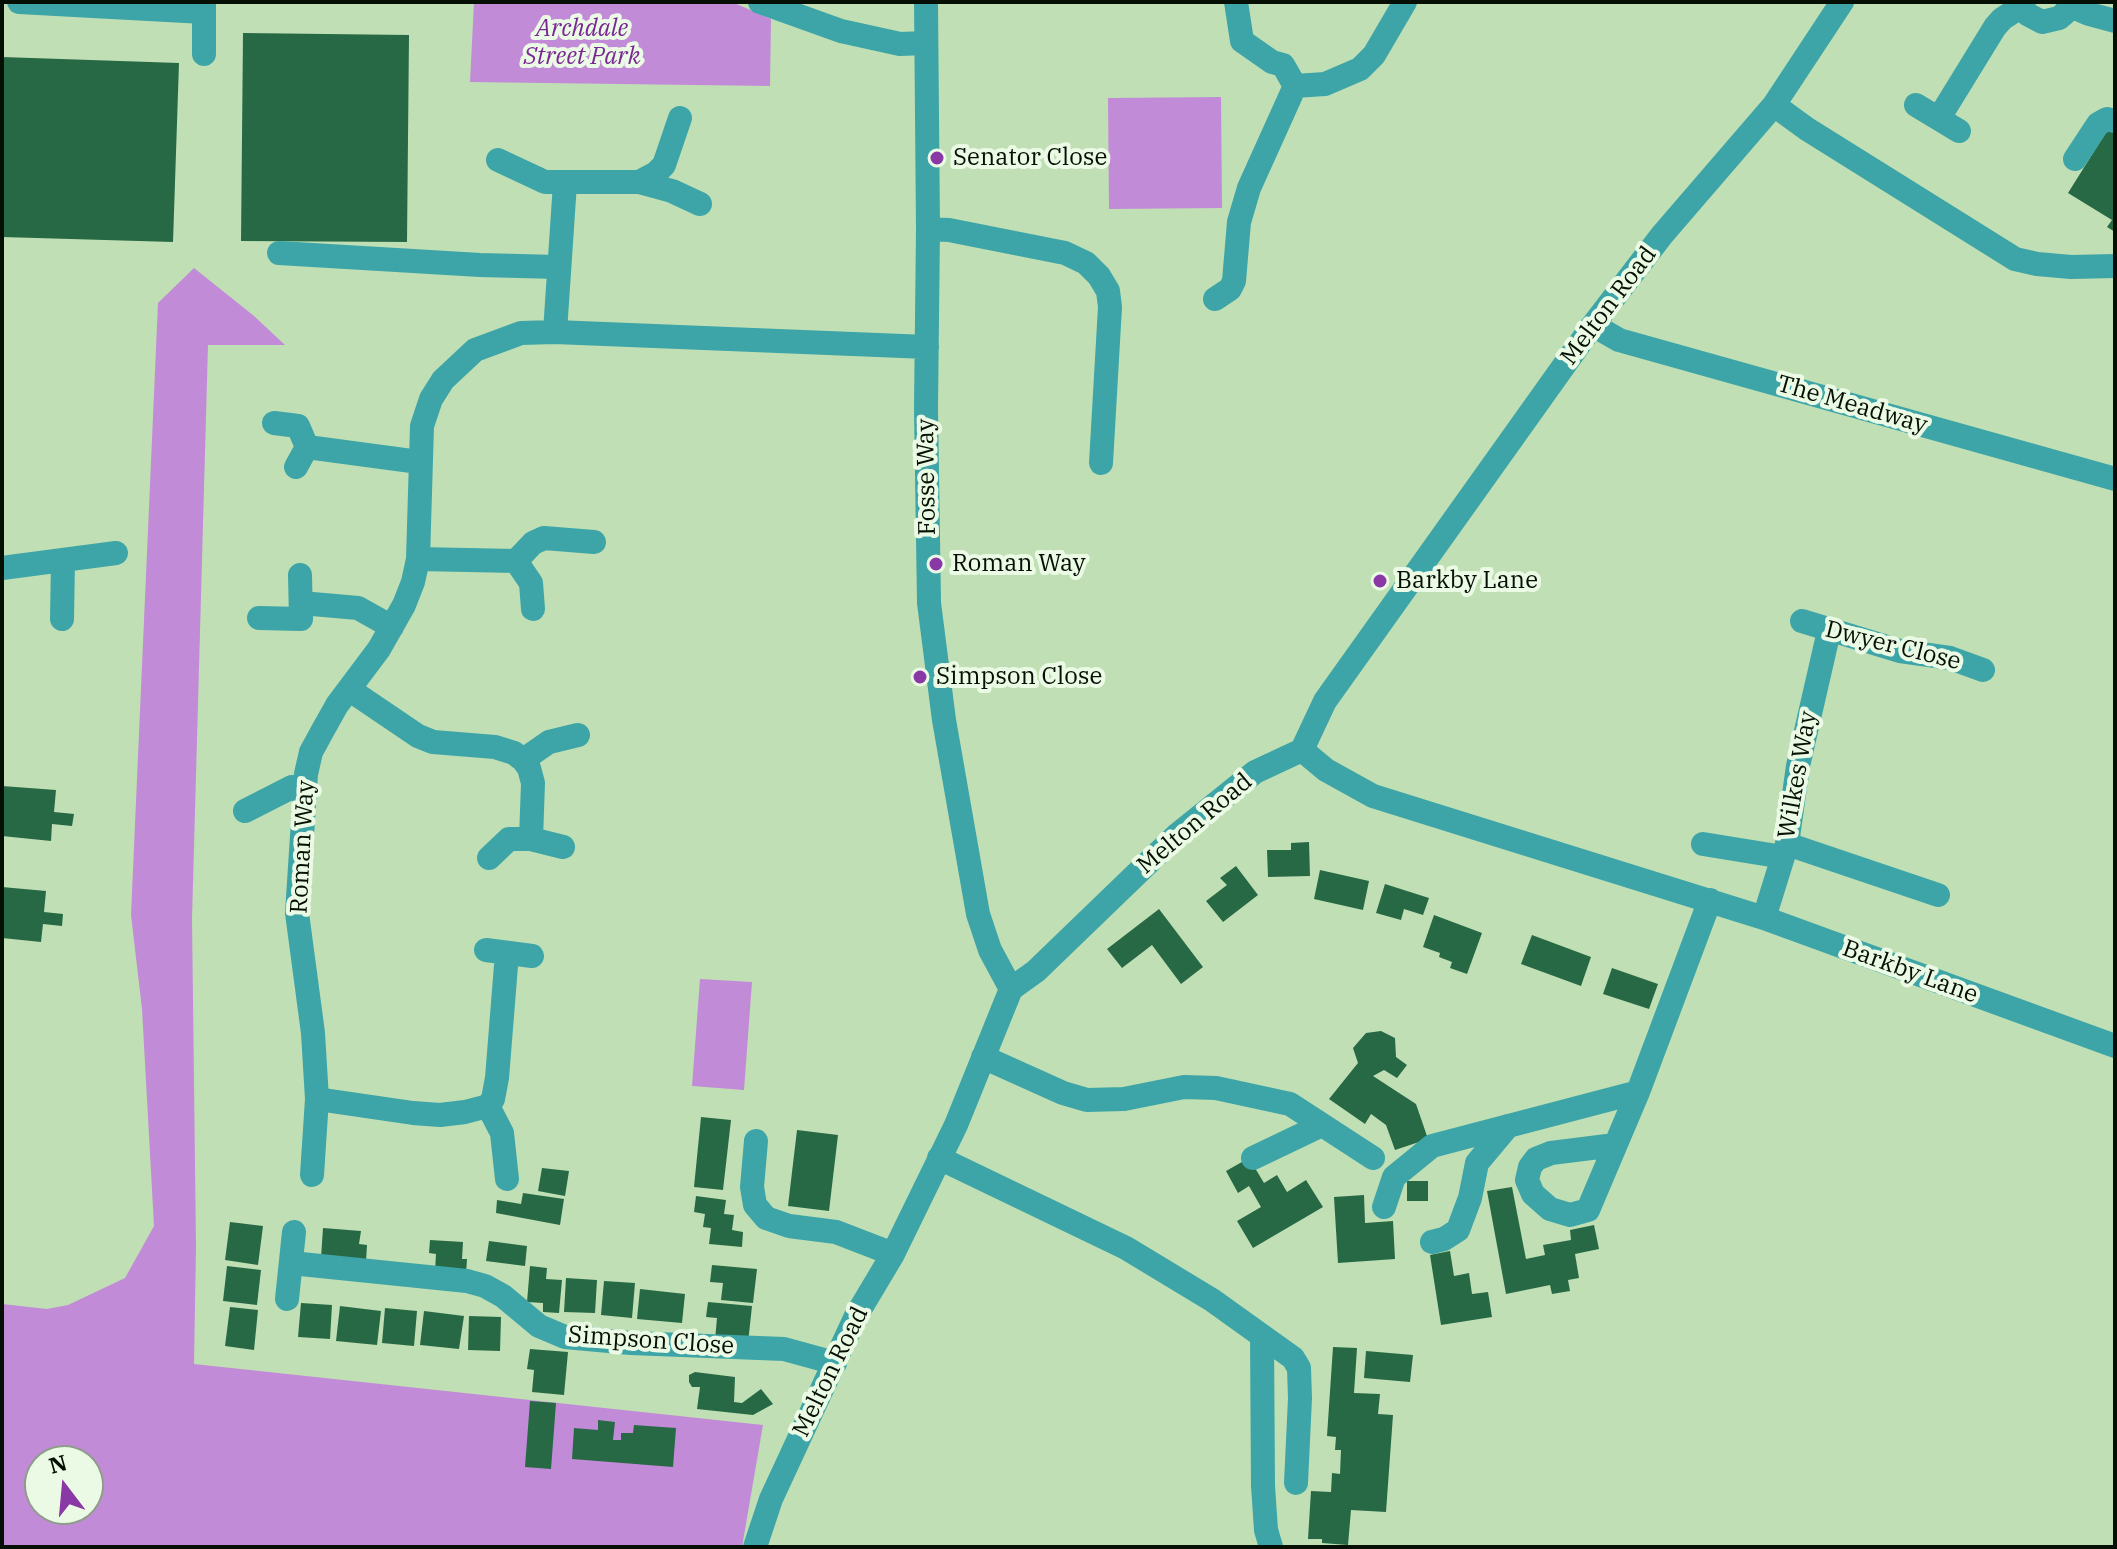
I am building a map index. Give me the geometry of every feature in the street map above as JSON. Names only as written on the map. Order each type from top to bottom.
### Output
[{"type":"street","points":[[19,2],[204,7],[204,54]]},
{"type":"street","points":[[760,2],[841,31],[900,44],[926,43]]},
{"type":"street","name":"Fosse Way","points":[[926,2],[929,603],[942,706],[978,914],[990,950],[1011,989]]},
{"type":"street","points":[[1236,2],[1242,41],[1289,76],[1325,84],[1360,69],[1374,55],[1405,2]]},
{"type":"street","name":"Melton Road","points":[[755,1547],[771,1499],[856,1316],[893,1254],[956,1125],[1011,989],[1036,971],[1178,834],[1255,772],[1302,750],[1325,701],[1593,325],[1662,235],[1774,105],[1842,2]]},
{"type":"street","points":[[1916,105],[1949,125],[1995,27],[2022,4],[2027,14],[2042,22],[2059,18],[2070,4],[2115,21]]},
{"type":"street","points":[[1215,299],[1230,289],[1234,281],[1239,222],[1249,188],[1286,110],[1289,76]]},
{"type":"street","points":[[1774,105],[1807,129],[2015,259],[2071,267],[2115,266]]},
{"type":"street","points":[[634,183],[656,173],[664,165],[680,118]]},
{"type":"street","points":[[2075,159],[2098,124],[2107,119],[2115,121]]},
{"type":"street","points":[[498,160],[555,183],[634,183],[672,191],[700,204]]},
{"type":"street","points":[[555,183],[558,267],[555,332]]},
{"type":"street","points":[[928,229],[949,230],[1065,253],[1086,263],[1099,276],[1108,291],[1110,307],[1101,463]]},
{"type":"street","points":[[279,253],[558,267]]},
{"type":"street","name":"The Meadway","points":[[1593,325],[1619,340],[2114,478]]},
{"type":"street","name":"Roman Way","points":[[312,1175],[317,1099],[313,1033],[297,913],[305,787],[311,752],[337,705],[350,690],[404,605],[418,559],[422,426],[431,399],[443,380],[475,350],[521,333],[927,347]]},
{"type":"street","points":[[294,441],[419,462]]},
{"type":"street","points":[[418,559],[516,561],[533,543],[544,538],[594,542]]},
{"type":"street","points":[[2,568],[116,553]]},
{"type":"street","points":[[62,619],[63,561]]},
{"type":"street","points":[[516,561],[531,583],[533,609]]},
{"type":"street","points":[[300,575],[301,611]]},
{"type":"street","points":[[259,618],[301,611],[358,608],[392,627]]},
{"type":"street","name":"Dwyer Close","points":[[1802,621],[1900,651],[1950,658],[1983,670]]},
{"type":"street","name":"Wilkes Way","points":[[1764,918],[1785,851],[1798,766],[1829,631]]},
{"type":"street","points":[[350,690],[418,736],[433,742],[495,747],[514,753],[523,760],[533,783],[520,839]]},
{"type":"street","points":[[523,760],[549,742],[578,735]]},
{"type":"street","name":"Barkby Lane","points":[[1302,750],[1326,770],[1373,796],[1764,918],[2115,1046]]},
{"type":"street","points":[[245,811],[292,787],[305,787]]},
{"type":"street","points":[[489,858],[520,839],[563,847]]},
{"type":"street","points":[[1703,844],[1785,851],[1938,895]]},
{"type":"street","points":[[1615,1145],[1710,900]]},
{"type":"street","points":[[317,1099],[413,1113],[453,1114],[488,1106],[493,1099],[497,1078],[497,952],[532,956]]},
{"type":"street","points":[[983,1057],[1063,1093],[1087,1100],[1124,1099],[1184,1087],[1216,1088],[1290,1104],[1373,1158]]},
{"type":"street","points":[[1384,1207],[1394,1177],[1432,1146],[1638,1092]]},
{"type":"street","points":[[488,1106],[502,1133],[507,1179]]},
{"type":"street","points":[[1253,1158],[1322,1125]]},
{"type":"street","points":[[1432,1242],[1458,1230],[1470,1198],[1477,1163],[1508,1126]]},
{"type":"street","points":[[756,1141],[752,1187],[755,1205],[766,1218],[789,1226],[836,1232],[893,1254]]},
{"type":"street","points":[[939,1158],[1126,1248],[1212,1300],[1293,1358],[1299,1368],[1300,1398],[1296,1483]]},
{"type":"street","points":[[287,1299],[294,1232]]},
{"type":"street","name":"Simpson Close","points":[[291,1263],[467,1281],[503,1296],[539,1326],[565,1337],[645,1344],[764,1347],[806,1354],[835,1363]]},
{"type":"street","points":[[1262,1336],[1263,1486],[1266,1530],[1271,1547]]},
{"type":"green space","name":"Archdale Street Park","points":[[474,2],[732,2],[771,19],[770,86],[470,82]]},
{"type":"green space","points":[[1221,97],[1222,208],[1109,209],[1108,98]]},
{"type":"green space","points":[[194,268],[285,345],[208,345],[192,918],[196,1247],[194,1364],[763,1425],[742,1547],[2,1547],[2,1304],[47,1309],[68,1305],[125,1278],[154,1226],[142,1009],[131,915],[158,303]]},
{"type":"green space","points":[[700,979],[752,982],[744,1090],[692,1086]]},
{"type":"building","points":[[243,33],[409,35],[407,242],[241,241]]},
{"type":"building","points":[[2,57],[179,63],[173,242],[2,237]]},
{"type":"building","points":[[2110,126],[2115,129],[2115,232],[2107,227],[2112,220],[2068,193]]},
{"type":"building","points":[[2,786],[56,790],[54,812],[74,814],[72,826],[52,824],[51,841],[2,836]]},
{"type":"building","points":[[1309,842],[1310,876],[1268,877],[1267,850],[1291,850],[1291,843]]},
{"type":"building","points":[[1236,866],[1258,895],[1223,922],[1206,901],[1227,885],[1220,878]]},
{"type":"building","points":[[1320,870],[1369,881],[1363,910],[1314,899]]},
{"type":"building","points":[[1385,884],[1429,898],[1423,915],[1404,909],[1401,920],[1376,913]]},
{"type":"building","points":[[2,887],[46,891],[44,912],[63,914],[62,926],[43,924],[41,942],[2,938]]},
{"type":"building","points":[[1159,909],[1203,967],[1181,984],[1152,945],[1122,968],[1107,949]]},
{"type":"building","points":[[1434,915],[1482,933],[1467,974],[1450,968],[1452,962],[1439,957],[1440,953],[1423,947]]},
{"type":"building","points":[[1532,935],[1591,957],[1581,986],[1521,964]]},
{"type":"building","points":[[1612,968],[1658,984],[1649,1009],[1603,994]]},
{"type":"building","points":[[1381,1031],[1395,1038],[1396,1057],[1407,1065],[1397,1078],[1384,1070],[1373,1076],[1416,1104],[1428,1139],[1395,1150],[1386,1125],[1371,1114],[1365,1124],[1329,1099],[1358,1063],[1353,1048],[1366,1033]]},
{"type":"building","points":[[701,1117],[731,1120],[723,1190],[694,1187]]},
{"type":"building","points":[[797,1130],[838,1135],[829,1211],[788,1206]]},
{"type":"building","points":[[1249,1158],[1264,1183],[1277,1175],[1287,1192],[1306,1180],[1323,1207],[1253,1248],[1237,1221],[1261,1207],[1249,1186],[1238,1193],[1226,1171]]},
{"type":"building","points":[[542,1168],[569,1171],[565,1196],[538,1191]]},
{"type":"building","points":[[1407,1181],[1428,1181],[1428,1201],[1407,1201]]},
{"type":"building","points":[[1512,1187],[1526,1259],[1545,1255],[1543,1245],[1571,1240],[1570,1230],[1594,1225],[1599,1249],[1575,1254],[1579,1278],[1568,1280],[1570,1291],[1552,1294],[1550,1285],[1506,1294],[1487,1191]]},
{"type":"building","points":[[523,1193],[564,1199],[560,1225],[496,1213],[497,1200],[521,1204]]},
{"type":"building","points":[[1364,1195],[1365,1223],[1393,1221],[1395,1259],[1338,1263],[1334,1197]]},
{"type":"building","points":[[696,1196],[726,1200],[724,1214],[734,1215],[732,1230],[743,1232],[742,1247],[709,1244],[711,1228],[703,1227],[705,1214],[694,1212]]},
{"type":"building","points":[[230,1222],[263,1226],[258,1265],[225,1260]]},
{"type":"building","points":[[323,1228],[361,1231],[359,1244],[367,1245],[366,1262],[321,1258]]},
{"type":"building","points":[[430,1240],[463,1242],[462,1259],[467,1259],[466,1274],[435,1271],[436,1254],[429,1253]]},
{"type":"building","points":[[489,1241],[527,1246],[525,1266],[486,1261]]},
{"type":"building","points":[[1450,1251],[1454,1276],[1469,1273],[1472,1294],[1488,1292],[1492,1317],[1441,1325],[1430,1255]]},
{"type":"building","points":[[712,1265],[757,1269],[753,1303],[721,1300],[723,1283],[710,1282]]},
{"type":"building","points":[[227,1266],[261,1270],[257,1305],[223,1301]]},
{"type":"building","points":[[530,1266],[547,1268],[546,1279],[562,1280],[559,1313],[543,1312],[543,1303],[527,1302]]},
{"type":"building","points":[[566,1278],[597,1280],[595,1313],[564,1312]]},
{"type":"building","points":[[604,1281],[635,1283],[632,1318],[601,1315]]},
{"type":"building","points":[[640,1289],[685,1294],[682,1323],[637,1319]]},
{"type":"building","points":[[708,1302],[752,1306],[748,1343],[715,1340],[717,1318],[706,1317]]},
{"type":"building","points":[[301,1303],[332,1305],[330,1339],[298,1337]]},
{"type":"building","points":[[340,1306],[381,1311],[377,1345],[336,1341]]},
{"type":"building","points":[[230,1307],[258,1310],[254,1350],[225,1346]]},
{"type":"building","points":[[385,1308],[417,1311],[414,1346],[382,1343]]},
{"type":"building","points":[[424,1311],[464,1316],[459,1349],[420,1345]]},
{"type":"building","points":[[469,1316],[501,1317],[500,1351],[468,1350]]},
{"type":"building","points":[[1333,1347],[1357,1348],[1354,1393],[1380,1394],[1378,1414],[1393,1415],[1386,1512],[1351,1510],[1348,1545],[1308,1539],[1311,1491],[1331,1492],[1332,1473],[1340,1474],[1341,1450],[1335,1450],[1336,1437],[1327,1436]]},
{"type":"building","points":[[530,1349],[568,1352],[564,1395],[532,1392],[534,1370],[527,1369]]},
{"type":"building","points":[[1366,1351],[1413,1355],[1410,1382],[1364,1378]]},
{"type":"building","points":[[695,1372],[735,1377],[734,1402],[742,1403],[761,1389],[773,1404],[753,1415],[697,1409],[700,1387],[692,1387],[689,1382],[689,1375]]},
{"type":"building","points":[[530,1401],[556,1403],[551,1469],[525,1467]]},
{"type":"building","points":[[598,1420],[615,1422],[613,1440],[621,1440],[621,1433],[633,1433],[634,1425],[676,1428],[673,1467],[572,1459],[574,1428],[598,1430]]},
{"type":"place","name":"Senator Close","points":[[937,158]]},
{"type":"place","name":"Roman Way","points":[[936,564]]},
{"type":"place","name":"Barkby Lane","points":[[1380,581]]},
{"type":"place","name":"Simpson Close","points":[[920,677]]}]
